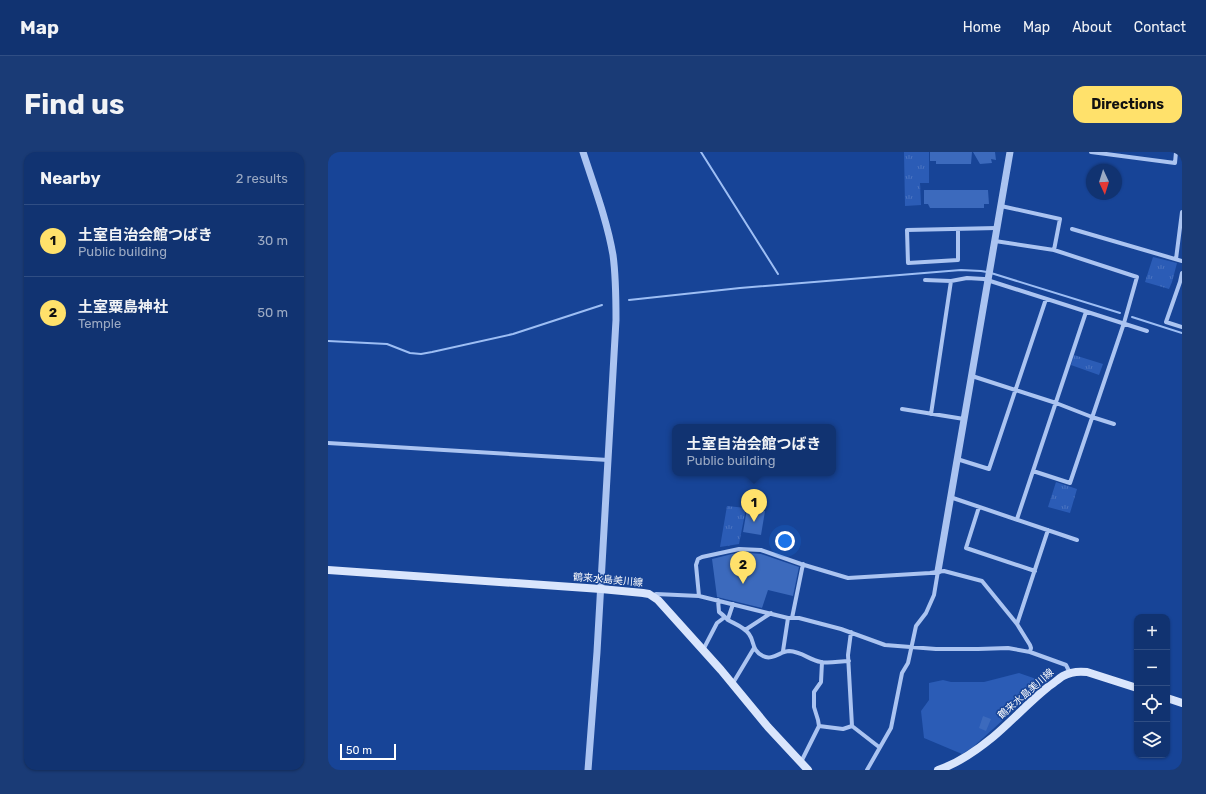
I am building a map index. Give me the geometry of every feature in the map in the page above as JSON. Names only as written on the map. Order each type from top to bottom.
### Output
[{"type":"main road","name":"鶴来水島美川線","points":[[328,570],[643,592],[658,600],[768,727],[808,770]]},
{"type":"main road","name":"鶴来水島美川線","points":[[938,770],[952,766],[966,758],[992,738],[1040,693],[1062,676],[1079,671],[1087,672],[1134,687]]},
{"type":"main road","points":[[1170,699],[1182,703]]},
{"type":"street","points":[[583,152],[604,219],[613,256],[616,320],[601,589],[588,770]]},
{"type":"street","points":[[867,770],[891,728],[902,673],[908,663],[916,626],[926,614],[934,596],[1010,152]]},
{"type":"street","points":[[1091,152],[1175,163],[1176,152]]},
{"type":"street","points":[[1001,206],[1060,219],[1054,250]]},
{"type":"street","points":[[1176,259],[1182,212]]},
{"type":"street","points":[[958,229],[958,260],[908,263],[907,230],[997,228]]},
{"type":"street","points":[[1072,229],[1182,261]]},
{"type":"street","points":[[995,241],[1054,250],[1137,277],[1124,323],[1070,484],[1033,471]]},
{"type":"street","points":[[1182,273],[1166,322],[1182,327]]},
{"type":"street","points":[[925,280],[951,281],[959,279],[988,278],[1046,299],[1147,331]]},
{"type":"street","points":[[931,414],[951,281]]},
{"type":"street","points":[[957,459],[988,469],[1046,299]]},
{"type":"street","points":[[1017,519],[1086,312]]},
{"type":"street","points":[[972,376],[1056,403],[1114,424]]},
{"type":"street","points":[[902,410],[964,419]]},
{"type":"street","points":[[328,442],[608,460]]},
{"type":"street","points":[[950,497],[1077,540]]},
{"type":"street","points":[[979,507],[966,548],[1035,571]]},
{"type":"street","points":[[1017,624],[1048,530]]},
{"type":"street","points":[[698,596],[696,565],[698,559],[739,550],[761,550],[848,578],[944,571],[982,581],[1017,624],[1030,645],[1030,652]]},
{"type":"street","points":[[783,652],[803,564]]},
{"type":"street","points":[[652,596],[656,594],[698,596],[718,600],[851,632],[885,645],[936,649],[1008,648],[1030,652],[1066,666],[1070,673]]},
{"type":"street","points":[[718,600],[719,612],[745,630],[751,638],[754,648],[763,656],[768,658],[789,651],[801,653],[822,662],[849,661]]},
{"type":"street","points":[[703,651],[717,623],[726,618],[733,604]]},
{"type":"street","points":[[745,630],[771,613]]},
{"type":"street","points":[[851,632],[849,661],[852,726],[879,747]]},
{"type":"street","points":[[732,684],[754,648]]},
{"type":"street","points":[[801,762],[819,726],[814,707],[814,692],[821,682],[822,662]]},
{"type":"street","points":[[819,726],[842,729],[852,726]]},
{"type":"green space","points":[[904,152],[929,152],[929,183],[920,183],[921,205],[905,206]]},
{"type":"green space","points":[[1153,257],[1177,263],[1169,289],[1145,282]]},
{"type":"green space","points":[[1074,355],[1103,364],[1099,375],[1071,365]]},
{"type":"green space","points":[[1056,482],[1077,489],[1070,513],[1048,507]]},
{"type":"green space","points":[[727,506],[746,508],[739,544],[720,547]]},
{"type":"green space","points":[[1019,673],[1045,682],[973,747],[962,754],[924,738],[921,711],[929,700],[929,683],[943,680],[951,682],[984,682]]},
{"type":"building","points":[[930,152],[972,152],[971,164],[936,164],[936,161],[930,161]]},
{"type":"building","points":[[973,152],[995,152],[996,160],[991,159],[992,163],[980,164]]},
{"type":"building","points":[[924,190],[988,190],[989,204],[984,204],[984,208],[930,208],[928,204],[924,204]]},
{"type":"building","points":[[747,509],[765,511],[761,535],[743,532]]},
{"type":"building","points":[[732,554],[761,554],[799,567],[793,596],[768,590],[762,608],[717,597],[712,559]]},
{"type":"building","points":[[983,716],[991,719],[986,731],[979,728]]},
{"type":"waterway","points":[[701,152],[778,274]]},
{"type":"waterway","points":[[629,300],[740,288],[961,270],[987,272]]},
{"type":"waterway","points":[[991,273],[1120,313]]},
{"type":"waterway","points":[[328,341],[387,344],[410,353],[421,354],[513,334],[602,305]]},
{"type":"waterway","points":[[1132,317],[1182,333]]},
{"type":"place","name":"土室自治会館つばき","points":[[754,522]]},
{"type":"place","name":"土室粟島神社","points":[[743,584]]}]
